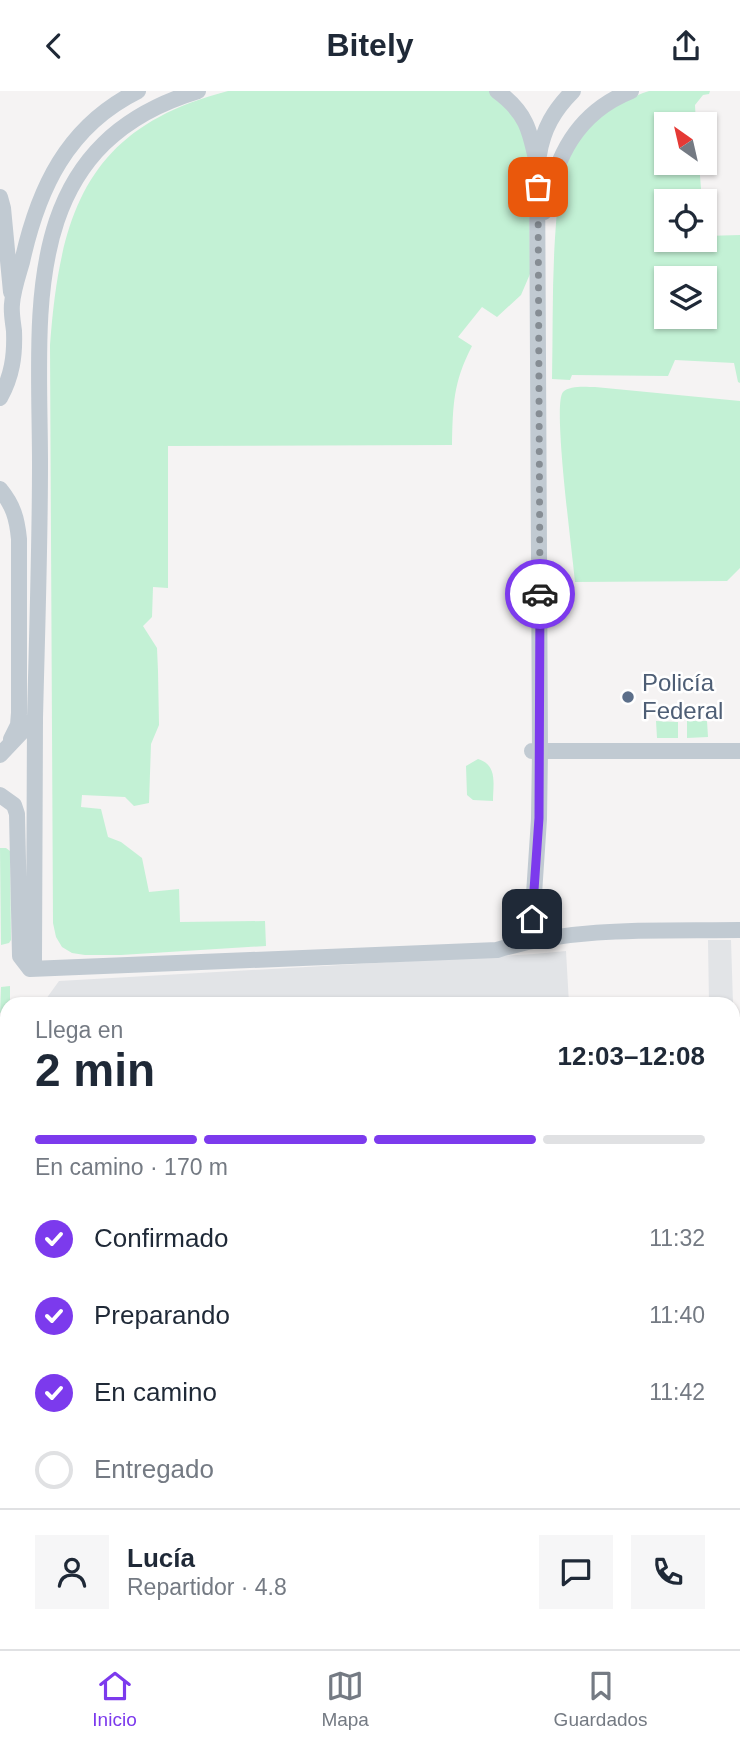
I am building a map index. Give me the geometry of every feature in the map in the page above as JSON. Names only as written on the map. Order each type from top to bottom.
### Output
[{"type":"street","points":[[12,304],[31,221],[56,165],[77,137],[104,113],[138,91]]},
{"type":"street","points":[[30,969],[34,960],[39,336],[41,291],[49,241],[62,204],[75,180],[110,138],[161,105],[198,91]]},
{"type":"street","points":[[497,91],[520,111],[531,137],[537,164],[539,235],[535,751],[539,818],[531,939]]},
{"type":"street","points":[[537,164],[542,136],[552,115],[573,91]]},
{"type":"street","points":[[539,235],[551,180],[563,153],[582,123],[599,107],[631,91]]},
{"type":"street","points":[[0,197],[4,208],[15,348],[13,368],[0,398]]},
{"type":"street","points":[[0,489],[10,501],[18,519],[19,713],[13,737],[0,755]]},
{"type":"street","points":[[0,755],[35,718]]},
{"type":"street","points":[[535,751],[740,751]]},
{"type":"street","points":[[0,795],[14,805],[17,814],[20,956],[30,969]]},
{"type":"street","points":[[30,969],[497,950],[531,939],[590,931],[740,930]]},
{"type":"shaded area","points":[[708,940],[731,940],[733,997],[709,997]]},
{"type":"shaded area","points":[[566,951],[569,997],[47,997],[59,981]]},
{"type":"green space","points":[[228,91],[490,91],[516,115],[536,163],[529,165],[530,274],[521,295],[497,317],[482,307],[458,337],[472,346],[455,394],[452,445],[168,446],[168,588],[153,587],[152,617],[143,626],[157,648],[158,671],[159,725],[151,744],[149,803],[134,806],[125,797],[82,795],[81,807],[101,809],[108,837],[121,842],[142,858],[149,892],[179,889],[180,922],[265,921],[266,946],[121,955],[72,953],[62,947],[56,937],[53,923],[50,345],[62,254],[74,216],[90,182],[112,152],[142,127],[180,107]]},
{"type":"green space","points":[[649,91],[710,91],[695,105],[695,112],[654,112],[654,175],[700,175],[701,189],[654,189],[654,252],[717,252],[717,236],[740,235],[740,383],[734,363],[675,360],[668,376],[572,375],[570,380],[552,379],[555,238],[562,178],[568,158],[582,135],[602,116],[625,101]]},
{"type":"green space","points":[[595,387],[740,401],[740,568],[727,581],[575,582],[561,451],[560,403],[563,392],[570,388]]},
{"type":"green space","points":[[656,721],[678,722],[678,738],[657,738]]},
{"type":"green space","points":[[687,721],[707,721],[708,737],[687,738]]},
{"type":"green space","points":[[478,759],[492,770],[493,801],[473,800],[467,795],[466,766]]},
{"type":"green space","points":[[0,848],[10,851],[11,940],[1,945]]},
{"type":"green space","points":[[10,986],[10,997],[1,997],[1,987]]},
{"type":"way so far","points":[[538,187],[540,594]]},
{"type":"place","name":"Policía Federal","points":[[628,697]]},
{"type":"route","points":[[532,919],[539,818],[540,594]]}]
